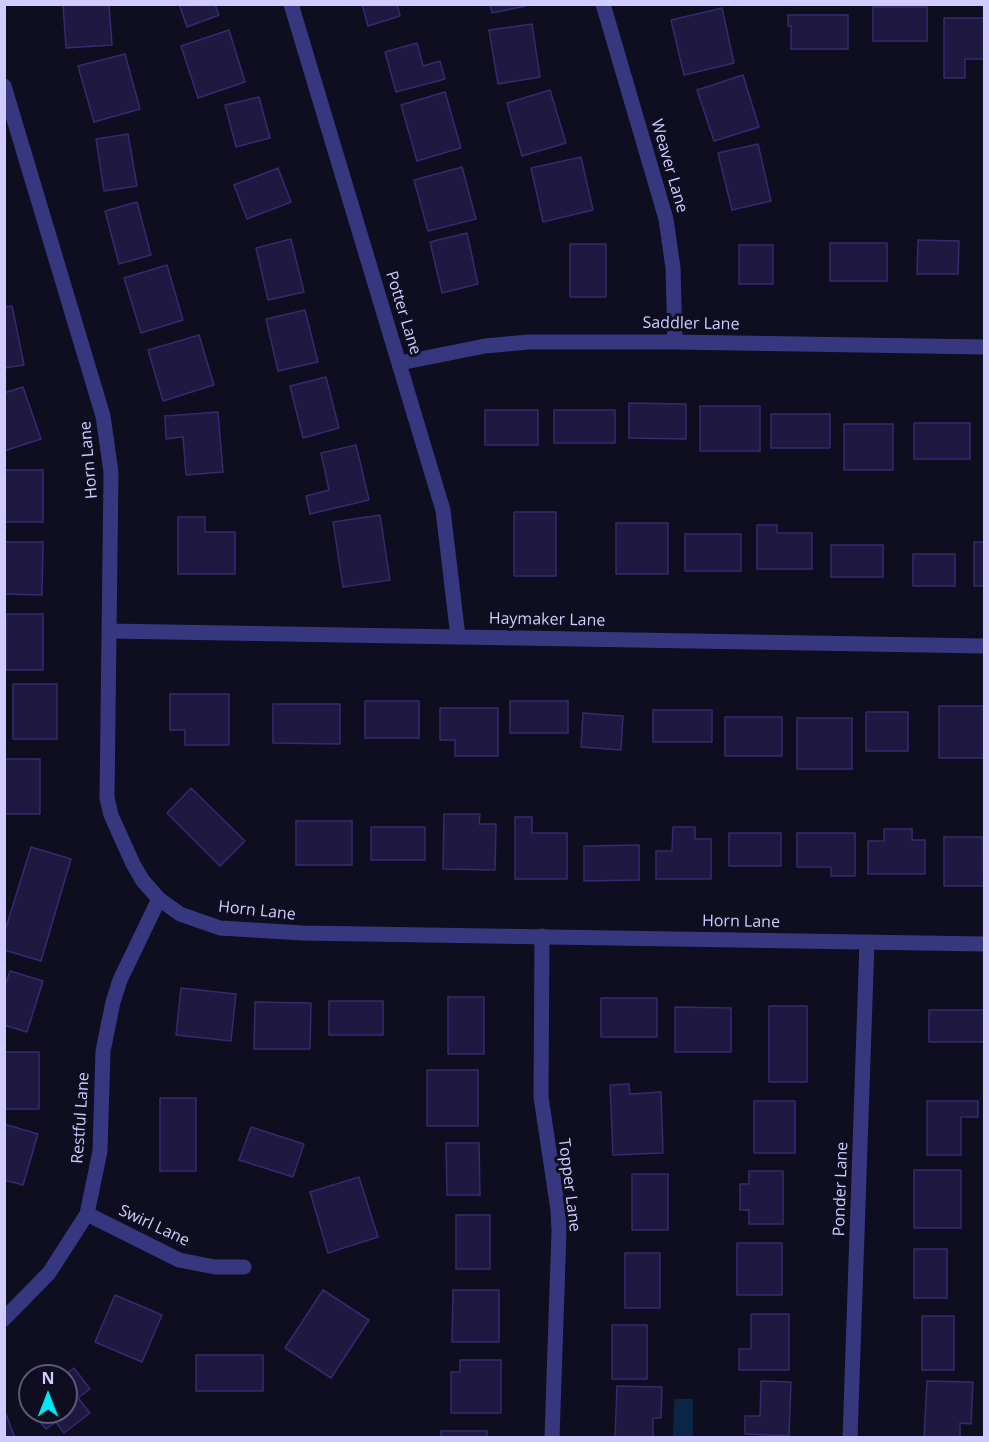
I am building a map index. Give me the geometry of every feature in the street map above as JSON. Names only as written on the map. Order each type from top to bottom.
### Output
[{"type":"street","name":"Potter Lane","points":[[291,4],[443,510],[458,637]]},
{"type":"street","name":"Weaver Lane","points":[[603,4],[666,219],[673,268],[675,342]]},
{"type":"street","name":"Horn Lane","points":[[4,86],[10,124],[103,416],[111,472],[107,798],[111,815],[133,864],[142,881],[159,899],[180,914],[220,928],[303,933],[984,944]]},
{"type":"street","name":"Saddler Lane","points":[[400,363],[485,346],[528,342],[984,347]]},
{"type":"street","name":"Haymaker Lane","points":[[110,631],[984,646]]},
{"type":"street","name":"Restful Lane","points":[[4,1319],[49,1273],[87,1214],[100,1151],[103,1051],[112,1002],[120,980],[159,899]]},
{"type":"street","name":"Topper Lane","points":[[542,936],[541,1098],[558,1210],[559,1231],[552,1437]]},
{"type":"street","name":"Ponder Lane","points":[[850,1437],[867,942]]},
{"type":"street","name":"Swirl Lane","points":[[87,1214],[179,1260],[215,1267],[244,1267]]},
{"type":"water","points":[[674,1399],[693,1399],[693,1437],[673,1437]]},
{"type":"building","points":[[63,4],[109,4],[112,45],[66,48]]},
{"type":"building","points":[[179,4],[215,4],[219,15],[187,27]]},
{"type":"building","points":[[362,4],[397,4],[400,16],[368,26]]},
{"type":"building","points":[[490,4],[526,4],[526,6],[492,13]]},
{"type":"building","points":[[873,7],[927,7],[927,41],[873,41]]},
{"type":"building","points":[[722,8],[734,63],[684,75],[671,20]]},
{"type":"building","points":[[788,15],[848,15],[848,49],[791,49],[791,26],[788,26]]},
{"type":"building","points":[[944,18],[984,18],[984,59],[965,59],[965,78],[944,78]]},
{"type":"building","points":[[532,24],[540,77],[498,84],[489,30]]},
{"type":"building","points":[[229,30],[245,82],[198,98],[181,46]]},
{"type":"building","points":[[417,43],[423,66],[440,61],[445,79],[396,92],[385,52]]},
{"type":"building","points":[[125,54],[140,109],[94,122],[78,66]]},
{"type":"building","points":[[743,75],[759,127],[714,141],[697,90]]},
{"type":"building","points":[[550,90],[566,143],[522,156],[507,103]]},
{"type":"building","points":[[445,92],[461,148],[417,161],[401,105]]},
{"type":"building","points":[[259,97],[270,138],[236,147],[225,105]]},
{"type":"building","points":[[128,134],[137,186],[104,191],[96,139]]},
{"type":"building","points":[[758,144],[771,201],[732,210],[718,153]]},
{"type":"building","points":[[581,157],[593,210],[543,222],[531,168]]},
{"type":"building","points":[[462,167],[476,219],[428,231],[414,180]]},
{"type":"building","points":[[278,168],[291,202],[247,219],[234,185]]},
{"type":"building","points":[[137,202],[151,255],[119,264],[105,211]]},
{"type":"building","points":[[467,233],[478,284],[442,293],[430,242]]},
{"type":"building","points":[[291,239],[304,292],[268,300],[256,248]]},
{"type":"building","points":[[918,240],[959,241],[958,274],[917,274]]},
{"type":"building","points":[[830,243],[887,243],[887,281],[830,281]]},
{"type":"building","points":[[570,244],[606,244],[606,297],[570,297]]},
{"type":"building","points":[[739,245],[773,245],[773,284],[739,284]]},
{"type":"building","points":[[167,265],[183,320],[141,333],[124,278]]},
{"type":"building","points":[[12,306],[24,365],[4,368],[4,307]]},
{"type":"building","points":[[305,310],[318,362],[278,371],[266,319]]},
{"type":"building","points":[[199,335],[214,385],[163,401],[148,350]]},
{"type":"building","points":[[326,377],[339,428],[303,438],[290,386]]},
{"type":"building","points":[[23,387],[41,439],[4,451],[4,393]]},
{"type":"building","points":[[629,403],[686,404],[686,439],[629,438]]},
{"type":"building","points":[[700,406],[760,406],[760,451],[700,451]]},
{"type":"building","points":[[485,410],[538,410],[538,445],[485,445]]},
{"type":"building","points":[[554,410],[615,410],[615,443],[554,443]]},
{"type":"building","points":[[218,412],[223,472],[186,475],[183,437],[166,439],[165,416]]},
{"type":"building","points":[[771,414],[830,414],[830,448],[771,448]]},
{"type":"building","points":[[914,423],[970,423],[970,459],[914,459]]},
{"type":"building","points":[[844,424],[893,424],[893,470],[844,470]]},
{"type":"building","points":[[356,445],[369,500],[310,514],[306,496],[329,490],[321,453]]},
{"type":"building","points":[[4,470],[43,470],[43,522],[4,522]]},
{"type":"building","points":[[514,512],[556,512],[556,576],[514,576]]},
{"type":"building","points":[[380,515],[390,580],[343,587],[333,522]]},
{"type":"building","points":[[178,517],[205,517],[205,532],[235,532],[235,574],[178,574]]},
{"type":"building","points":[[616,523],[668,523],[668,574],[616,574]]},
{"type":"building","points":[[757,525],[777,525],[777,533],[812,533],[812,569],[757,569]]},
{"type":"building","points":[[685,534],[741,534],[741,571],[685,571]]},
{"type":"building","points":[[4,542],[43,542],[42,595],[4,594]]},
{"type":"building","points":[[974,542],[984,542],[984,586],[974,586]]},
{"type":"building","points":[[831,545],[883,545],[883,577],[831,577]]},
{"type":"building","points":[[913,554],[955,554],[955,586],[913,586]]},
{"type":"building","points":[[6,614],[43,614],[43,670],[6,670]]},
{"type":"building","points":[[13,684],[57,684],[57,739],[13,739]]},
{"type":"building","points":[[170,694],[229,694],[229,745],[185,745],[185,730],[170,730]]},
{"type":"building","points":[[365,701],[419,701],[419,738],[365,738]]},
{"type":"building","points":[[510,701],[568,701],[568,733],[510,733]]},
{"type":"building","points":[[273,704],[340,704],[340,744],[273,743]]},
{"type":"building","points":[[939,706],[984,706],[984,758],[939,758]]},
{"type":"building","points":[[440,708],[498,708],[498,756],[455,756],[455,740],[440,740]]},
{"type":"building","points":[[653,710],[712,710],[712,742],[653,742]]},
{"type":"building","points":[[866,712],[908,712],[908,751],[866,751]]},
{"type":"building","points":[[583,713],[623,716],[621,750],[581,747]]},
{"type":"building","points":[[725,717],[782,717],[782,756],[725,756]]},
{"type":"building","points":[[797,718],[852,718],[852,769],[797,769]]},
{"type":"building","points":[[4,759],[40,759],[40,814],[4,814]]},
{"type":"building","points":[[191,788],[245,841],[220,866],[167,813]]},
{"type":"building","points":[[444,814],[480,814],[479,824],[496,824],[495,870],[443,869]]},
{"type":"building","points":[[515,817],[532,817],[532,833],[567,833],[567,879],[515,879]]},
{"type":"building","points":[[296,821],[352,821],[352,865],[296,865]]},
{"type":"building","points":[[371,827],[425,827],[425,860],[371,860]]},
{"type":"building","points":[[673,827],[695,827],[695,839],[711,839],[711,879],[656,879],[656,851],[672,851]]},
{"type":"building","points":[[884,829],[912,829],[912,840],[925,840],[925,874],[868,874],[868,841],[884,841]]},
{"type":"building","points":[[729,833],[781,833],[781,866],[729,866]]},
{"type":"building","points":[[797,833],[855,833],[855,876],[831,876],[831,867],[797,867]]},
{"type":"building","points":[[944,837],[983,837],[984,886],[944,886]]},
{"type":"building","points":[[639,845],[639,880],[584,881],[584,846]]},
{"type":"building","points":[[31,847],[71,859],[41,961],[4,950],[4,934]]},
{"type":"building","points":[[10,971],[43,981],[27,1032],[4,1025],[4,989]]},
{"type":"building","points":[[181,988],[236,994],[231,1041],[176,1035]]},
{"type":"building","points":[[448,997],[484,997],[484,1054],[448,1054]]},
{"type":"building","points":[[601,998],[657,998],[657,1037],[601,1037]]},
{"type":"building","points":[[329,1001],[383,1001],[383,1035],[329,1035]]},
{"type":"building","points":[[255,1002],[311,1003],[310,1049],[254,1049]]},
{"type":"building","points":[[769,1006],[807,1006],[807,1082],[769,1082]]},
{"type":"building","points":[[675,1007],[731,1008],[731,1052],[675,1052]]},
{"type":"building","points":[[929,1010],[984,1010],[984,1042],[929,1042]]},
{"type":"building","points":[[4,1052],[39,1052],[39,1109],[4,1109]]},
{"type":"building","points":[[427,1070],[478,1070],[478,1126],[427,1126]]},
{"type":"building","points":[[629,1084],[630,1094],[661,1092],[663,1153],[613,1155],[610,1085]]},
{"type":"building","points":[[160,1098],[196,1098],[196,1171],[160,1171]]},
{"type":"building","points":[[754,1101],[795,1101],[795,1153],[754,1153]]},
{"type":"building","points":[[927,1101],[978,1101],[978,1117],[961,1117],[961,1155],[927,1155]]},
{"type":"building","points":[[4,1124],[38,1134],[23,1185],[4,1180]]},
{"type":"building","points":[[251,1127],[304,1144],[293,1177],[239,1160]]},
{"type":"building","points":[[446,1143],[479,1143],[480,1195],[447,1195]]},
{"type":"building","points":[[914,1170],[961,1170],[961,1228],[914,1228]]},
{"type":"building","points":[[749,1171],[783,1171],[783,1224],[749,1224],[749,1210],[740,1210],[740,1184],[749,1184]]},
{"type":"building","points":[[632,1174],[668,1174],[668,1230],[632,1230]]},
{"type":"building","points":[[359,1177],[378,1237],[328,1253],[310,1192]]},
{"type":"building","points":[[456,1215],[490,1215],[490,1269],[456,1269]]},
{"type":"building","points":[[737,1243],[782,1243],[782,1295],[737,1295]]},
{"type":"building","points":[[914,1249],[947,1249],[947,1298],[914,1298]]},
{"type":"building","points":[[625,1253],[660,1253],[660,1308],[625,1308]]},
{"type":"building","points":[[323,1290],[369,1320],[331,1378],[285,1348]]},
{"type":"building","points":[[453,1290],[499,1290],[499,1342],[452,1342]]},
{"type":"building","points":[[115,1295],[162,1315],[142,1362],[95,1342]]},
{"type":"building","points":[[751,1314],[789,1314],[789,1370],[739,1370],[739,1349],[751,1349]]},
{"type":"building","points":[[922,1316],[954,1316],[954,1370],[922,1370]]},
{"type":"building","points":[[612,1325],[647,1325],[647,1379],[612,1379]]},
{"type":"building","points":[[196,1355],[263,1355],[263,1391],[196,1391]]},
{"type":"building","points":[[460,1360],[501,1360],[501,1413],[451,1413],[451,1372],[460,1372]]},
{"type":"building","points":[[78,1373],[90,1389],[78,1398]]},
{"type":"building","points":[[761,1381],[791,1382],[789,1436],[745,1434],[745,1416],[760,1416]]},
{"type":"building","points":[[927,1381],[973,1382],[971,1424],[960,1423],[960,1438],[924,1437]]},
{"type":"building","points":[[617,1386],[662,1387],[661,1418],[653,1418],[653,1438],[615,1438]]},
{"type":"building","points":[[78,1398],[90,1413],[78,1422]]},
{"type":"building","points":[[6,1414],[15,1438],[4,1438],[4,1415]]},
{"type":"building","points":[[42,1424],[53,1424],[46,1429]]},
{"type":"building","points":[[57,1424],[76,1424],[64,1433]]},
{"type":"building","points":[[441,1431],[487,1431],[487,1438],[441,1438]]}]
